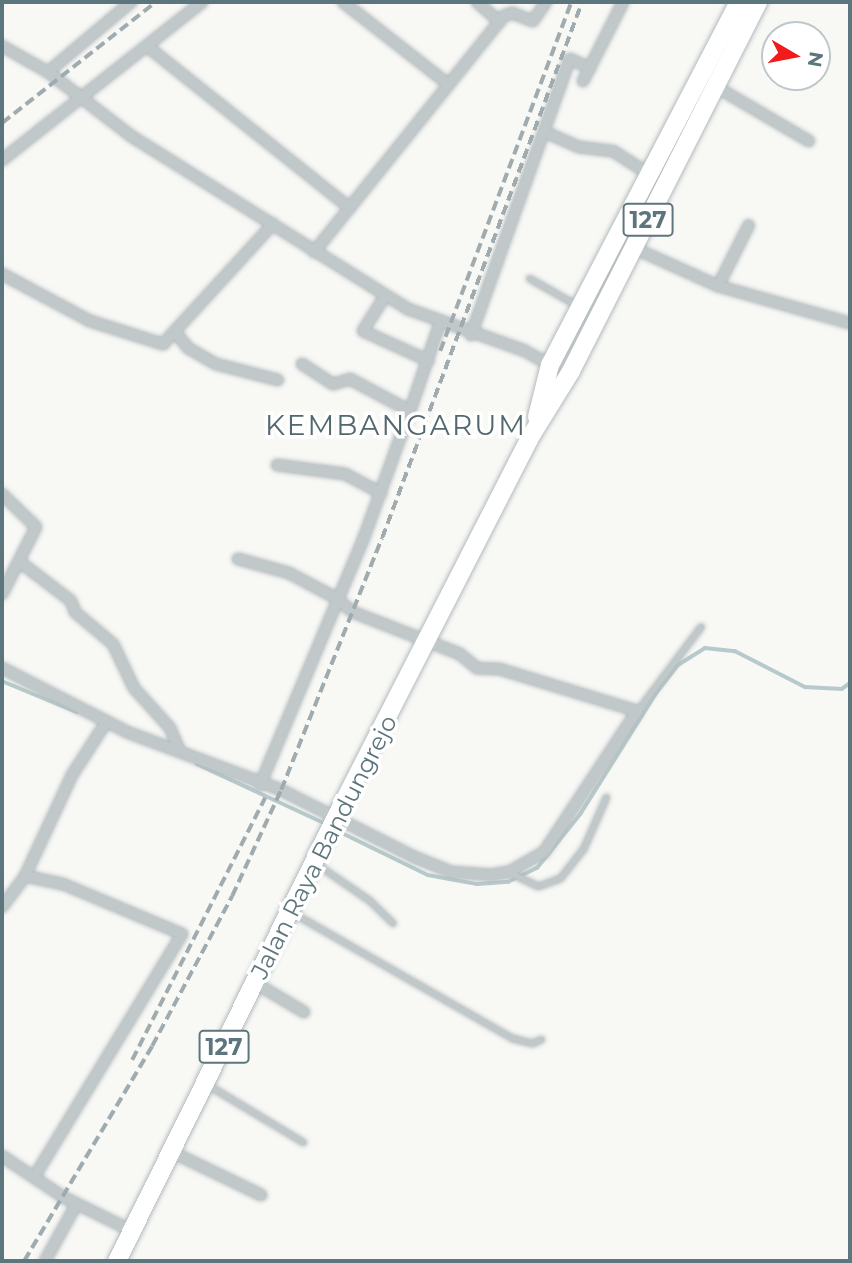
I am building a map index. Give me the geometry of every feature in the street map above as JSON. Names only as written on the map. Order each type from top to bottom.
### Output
[{"type":"main road","name":"Jalan Raya Bandungrejo","points":[[532,435],[550,365],[739,2]]},
{"type":"main road","name":"Jalan Raya Bandungrejo","points":[[117,1261],[334,824],[532,435],[634,248],[713,85],[758,2]]},
{"type":"main road","points":[[601,267],[619,276]]},
{"type":"street","points":[[48,72],[131,2]]},
{"type":"street","points":[[2,160],[202,2]]},
{"type":"street","points":[[343,2],[448,84]]},
{"type":"street","points":[[477,2],[500,22]]},
{"type":"street","points":[[314,252],[500,22],[512,13],[533,20],[546,2]]},
{"type":"street","points":[[583,81],[623,2]]},
{"type":"street","points":[[2,46],[48,72],[82,99],[385,296],[440,323],[525,351],[550,365]]},
{"type":"street","points":[[148,47],[350,208]]},
{"type":"street","points":[[471,335],[570,59],[590,68]]},
{"type":"street","points":[[713,85],[809,141]]},
{"type":"street","points":[[545,132],[579,147],[613,151],[649,174]]},
{"type":"street","points":[[2,274],[44,300],[152,343],[163,344],[273,225]]},
{"type":"street","points":[[718,286],[749,225]]},
{"type":"street","points":[[634,248],[718,286],[850,323]]},
{"type":"street","points":[[385,296],[363,331],[429,361]]},
{"type":"street","points":[[260,785],[380,493],[429,361],[440,323]]},
{"type":"street","points":[[176,333],[188,348],[216,363],[278,380]]},
{"type":"street","points":[[302,364],[333,384],[350,379],[410,411]]},
{"type":"street","points":[[277,464],[345,474],[380,493]]},
{"type":"street","points":[[2,494],[36,524],[20,562],[2,594]]},
{"type":"street","points":[[2,668],[106,722],[260,785],[281,790],[334,824],[451,872],[511,874],[544,852],[637,712],[500,669],[477,668],[460,654],[353,612],[337,597],[279,569],[238,559]]},
{"type":"street","points":[[20,562],[63,593],[75,611],[113,644],[134,688],[170,727],[180,751]]},
{"type":"street","points":[[2,907],[25,876],[96,735],[106,722]]},
{"type":"street","points":[[25,876],[63,884],[182,934],[34,1177]]},
{"type":"street","points":[[256,983],[304,1012]]},
{"type":"street","points":[[172,1152],[261,1195]]},
{"type":"street","points":[[2,1156],[76,1205],[132,1231]]},
{"type":"street","points":[[45,1261],[76,1205]]},
{"type":"lane","points":[[529,278],[580,306]]},
{"type":"lane","points":[[637,712],[701,626]]},
{"type":"lane","points":[[511,874],[525,882],[549,884],[560,877],[583,849],[606,797]]},
{"type":"lane","points":[[315,863],[369,900],[393,923]]},
{"type":"lane","points":[[290,912],[512,1038],[532,1042],[541,1039]]},
{"type":"lane","points":[[205,1084],[303,1143]]},
{"type":"waterway","points":[[336,830],[428,875],[477,884],[508,882],[537,868],[581,813],[657,692],[678,665],[705,648],[735,651],[805,687],[842,689],[850,683]]},
{"type":"waterway","points":[[2,681],[77,712]]},
{"type":"waterway","points":[[197,764],[326,824]]},
{"type":"railway","points":[[2,123],[156,2]]},
{"type":"railway","points":[[440,351],[571,2]]},
{"type":"railway","points":[[24,1261],[152,1046],[232,896],[281,790],[382,538],[582,2]]},
{"type":"railway","points":[[132,1060],[265,798]]},
{"type":"district","name":"KEMBANGARUM","points":[[396,425]]}]
